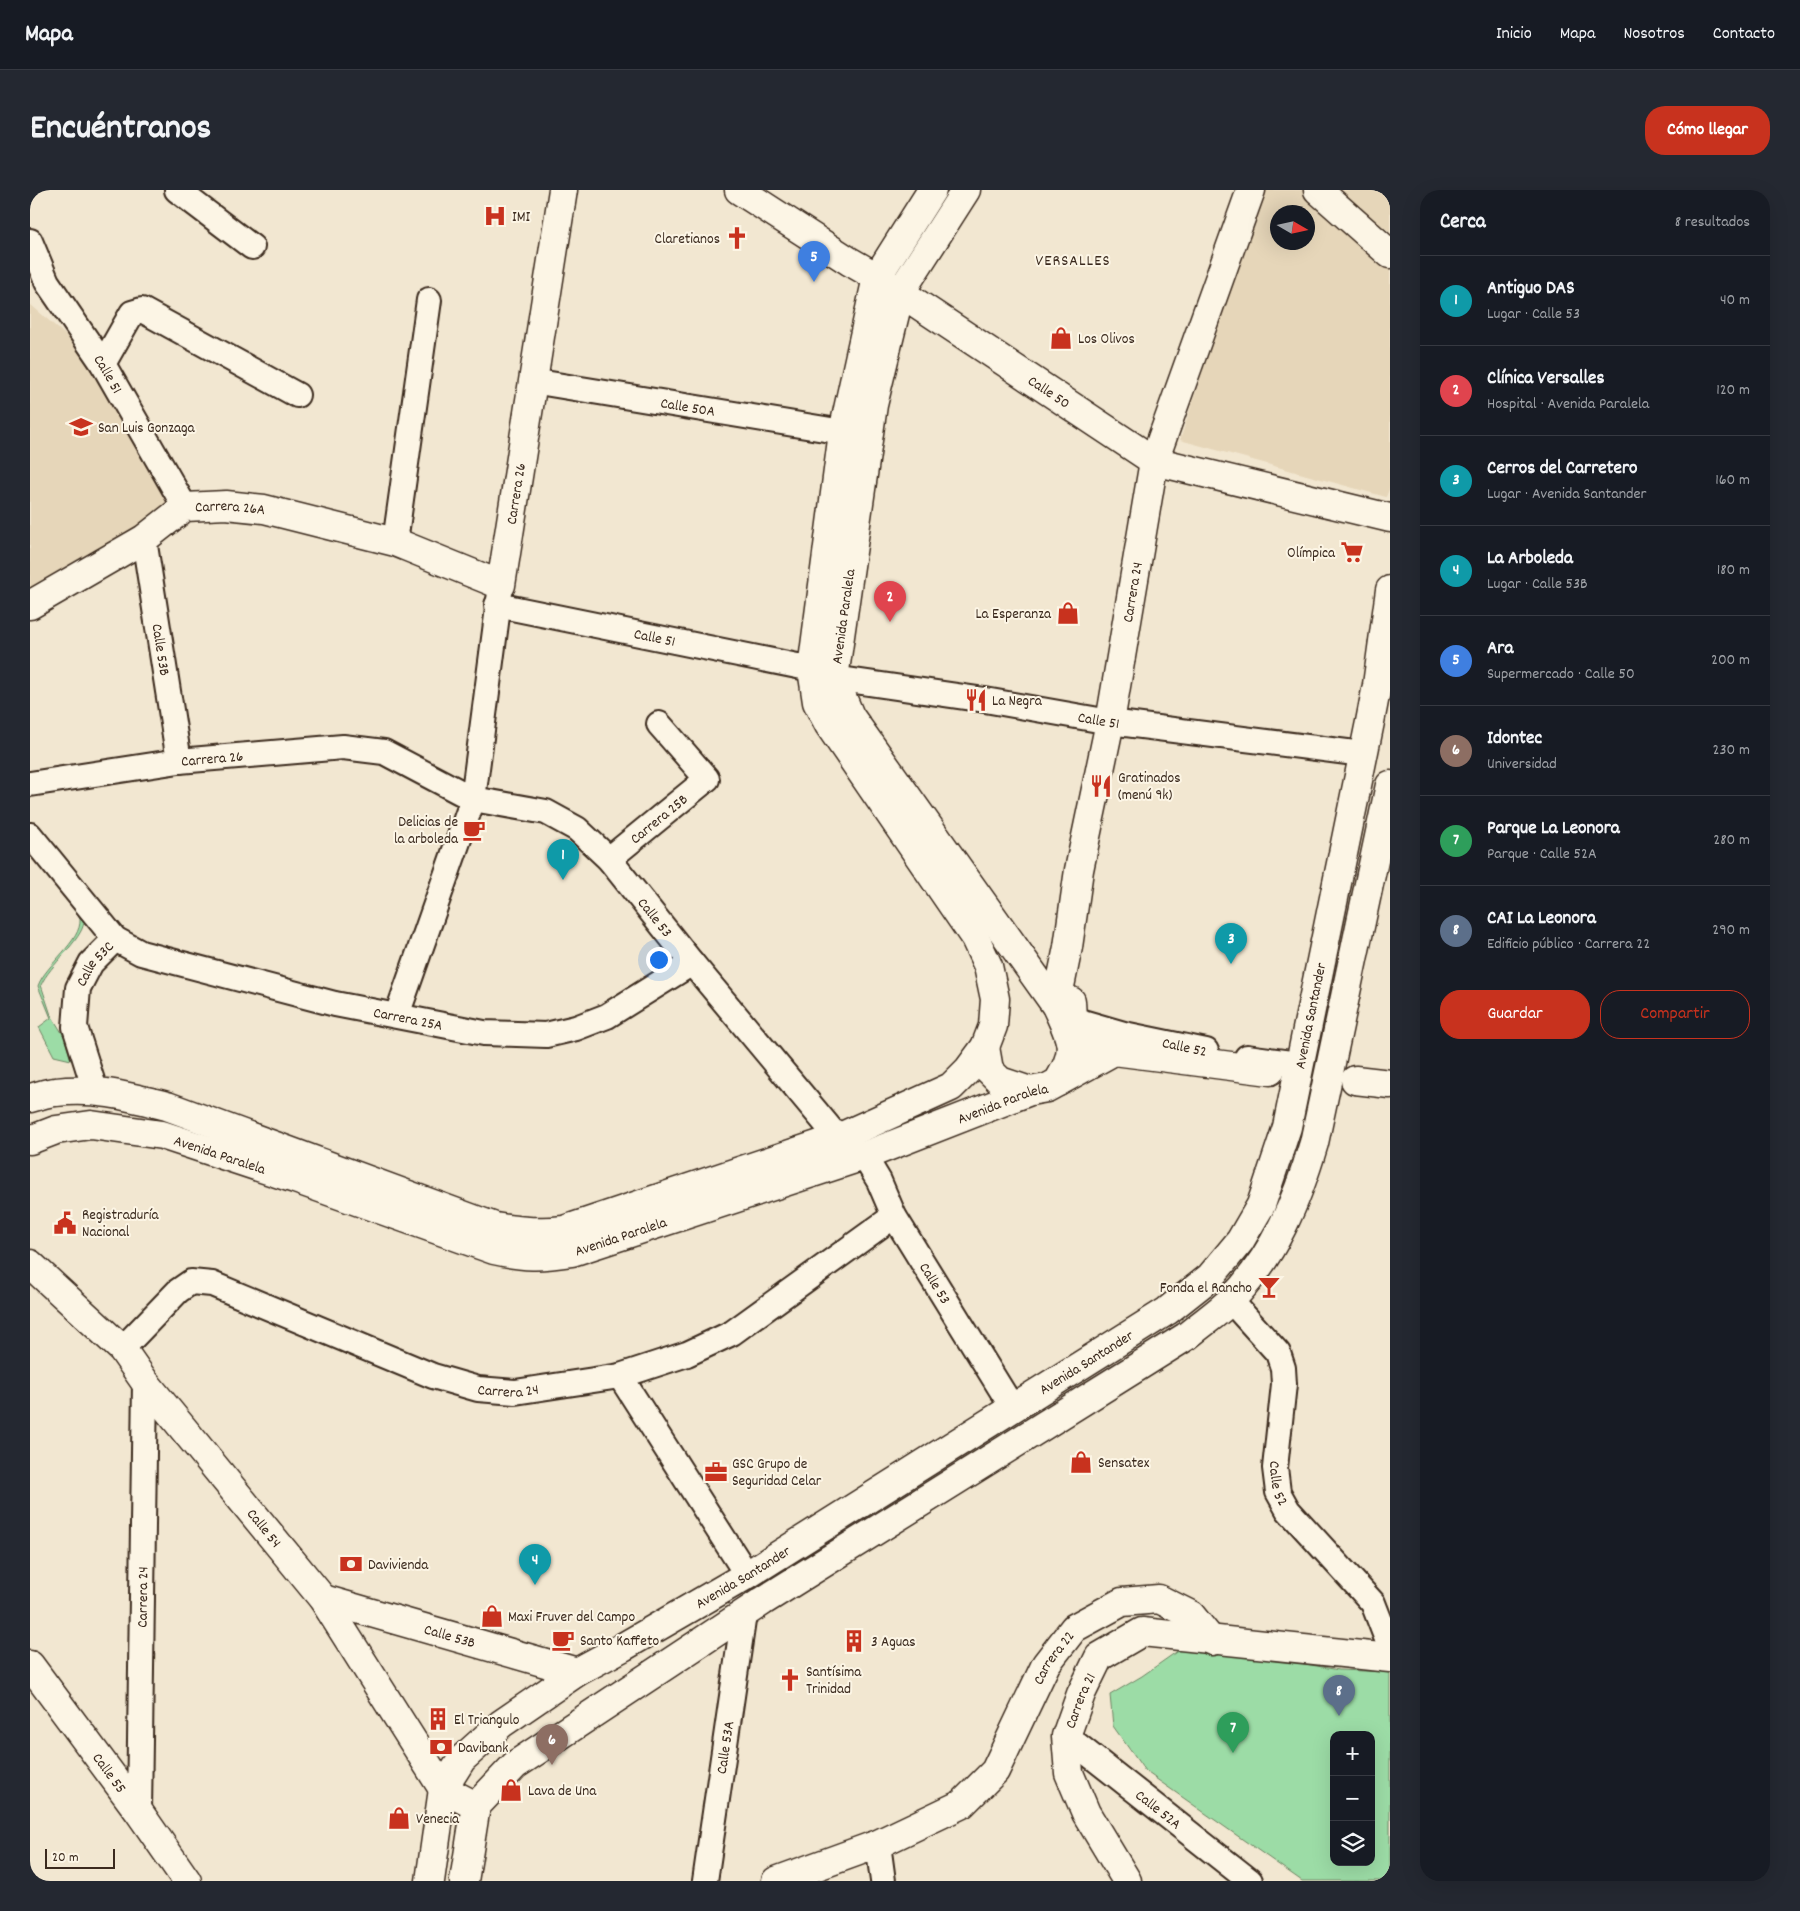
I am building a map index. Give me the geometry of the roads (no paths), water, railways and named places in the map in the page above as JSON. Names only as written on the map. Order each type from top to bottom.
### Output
[{"type":"main road","name":"Carrera 26","points":[[499,595],[563,190]]},
{"type":"main road","name":"Calle 50","points":[[740,190],[900,292],[1154,461],[1390,518]]},
{"type":"main road","name":"Avenida Paralela","points":[[30,1140],[56,1130],[91,1125],[162,1135],[295,1179],[494,1250],[521,1256],[547,1256],[572,1252],[864,1156],[1030,1091],[1047,1088],[1058,1082],[1068,1067],[1071,1055],[1071,1039],[1064,1012],[850,716],[823,673],[843,432],[877,277],[932,190]]},
{"type":"main road","name":"Avenida Paralela","points":[[30,1098],[55,1092],[95,1090],[167,1106],[495,1227],[521,1232],[546,1232],[564,1230],[838,1138],[951,1087],[968,1070],[985,1047],[993,1026],[995,998],[988,966],[975,938],[828,725],[817,702],[873,405],[900,292],[966,190]]},
{"type":"main road","name":"Carrera 24","points":[[1064,1012],[1068,947],[1080,870],[1110,722],[1154,461],[1251,190]]},
{"type":"main road","points":[[1318,190],[1390,254]]},
{"type":"main road","name":"Carrera 26A","points":[[30,605],[144,539],[185,507],[226,505],[264,510],[395,542],[499,595]]},
{"type":"main road","name":"Avenida Santander","points":[[430,1881],[443,1789],[462,1759],[501,1724],[577,1672],[747,1575],[1012,1407],[1168,1311],[1210,1277],[1240,1241],[1261,1205],[1287,1127],[1370,722],[1387,631],[1390,590]]},
{"type":"main road","points":[[1370,722],[1390,699]]},
{"type":"main road","name":"Avenida Santander","points":[[476,1806],[515,1764],[744,1614],[1187,1336],[1231,1301],[1256,1269],[1284,1226],[1302,1184],[1314,1143],[1390,785]]},
{"type":"main road","name":"Calle 52","points":[[1064,1012],[1093,1046],[1114,1051],[1270,1071]]},
{"type":"main road","points":[[985,1047],[989,1070],[1000,1081],[1030,1091]]},
{"type":"main road","points":[[1058,1082],[1114,1051]]},
{"type":"main road","points":[[1355,1080],[1390,1084]]},
{"type":"main road","name":"Calle 54","points":[[30,1264],[122,1349],[145,1382],[323,1599],[443,1789]]},
{"type":"main road","name":"Calle 53B","points":[[323,1599],[577,1672]]},
{"type":"main road","name":"Carrera 22","points":[[776,1881],[878,1844],[962,1804],[995,1771],[1046,1664],[1074,1628],[1122,1602],[1159,1599],[1191,1615],[1212,1640]]},
{"type":"main road","name":"Carrera 21","points":[[1127,1881],[1086,1813],[1069,1772],[1066,1736],[1081,1694],[1099,1657],[1142,1632],[1212,1640]]},
{"type":"main road","points":[[1212,1640],[1390,1658]]},
{"type":"main road","name":"Calle 55","points":[[30,1665],[188,1881]]},
{"type":"main road","points":[[443,1789],[476,1806],[464,1881]]},
{"type":"street","points":[[177,190],[252,246]]},
{"type":"street","name":"Calle 51","points":[[30,241],[47,282],[103,364],[185,507]]},
{"type":"street","points":[[395,542],[429,300]]},
{"type":"street","points":[[103,364],[132,313],[142,310],[297,395]]},
{"type":"street","name":"Calle 50A","points":[[532,381],[843,432]]},
{"type":"street","name":"Calle 53B","points":[[144,539],[179,761]]},
{"type":"street","name":"Calle 51","points":[[499,595],[823,673],[1110,722],[1363,754]]},
{"type":"street","name":"Carrera 26","points":[[397,1015],[474,799],[499,595]]},
{"type":"street","name":"Carrera 25B","points":[[609,859],[707,779],[659,724]]},
{"type":"street","name":"Carrera 26","points":[[30,784],[179,761],[343,747],[384,752],[474,799]]},
{"type":"street","name":"Calle 53","points":[[474,799],[546,812],[578,829],[609,859],[838,1138]]},
{"type":"street","name":"Calle 53C","points":[[30,835],[115,939],[91,963],[78,988],[75,1027],[95,1090]]},
{"type":"street","name":"Carrera 25A","points":[[115,939],[141,953],[336,1004],[484,1033],[546,1035],[576,1028],[607,1016],[692,962]]},
{"type":"street","name":"Calle 52","points":[[1064,1012],[1124,1034],[1161,1042],[1299,1064]]},
{"type":"street","name":"Calle 53","points":[[864,1156],[879,1181],[894,1216],[1012,1407]]},
{"type":"street","name":"Carrera 24","points":[[122,1349],[178,1291],[191,1282],[212,1284],[434,1376],[478,1389],[515,1392],[620,1376],[687,1354],[732,1333],[894,1216]]},
{"type":"street","name":"Calle 52","points":[[1231,1301],[1278,1353],[1283,1368],[1284,1384],[1275,1468],[1278,1492],[1288,1510],[1373,1603],[1390,1647]]},
{"type":"street","points":[[620,1376],[747,1575]]},
{"type":"street","name":"Carrera 24","points":[[139,1812],[145,1382]]},
{"type":"street","name":"Calle 53A","points":[[705,1881],[744,1614]]},
{"type":"street","name":"Calle 52A","points":[[1066,1736],[1250,1881]]},
{"type":"street","points":[[878,1844],[882,1881]]},
{"type":"place","name":"IMI","points":[[495,216]]},
{"type":"place","name":"Claretianos","points":[[737,238]]},
{"type":"place","name":"Ara","points":[[814,282]]},
{"type":"place","name":"Los Olivos","points":[[1061,338]]},
{"type":"place","name":"San Luis Gonzaga","points":[[81,427]]},
{"type":"place","name":"Olímpica","points":[[1352,552]]},
{"type":"place","name":"La Esperanza","points":[[1068,613]]},
{"type":"place","name":"Clínica Versalles","points":[[890,622]]},
{"type":"place","name":"La Negra","points":[[976,700]]},
{"type":"place","name":"Gratinados (menú 9k)","points":[[1101,786]]},
{"type":"place","name":"Delicias de la arboleda","points":[[474,830]]},
{"type":"place","name":"Antiguo DAS","points":[[563,880]]},
{"type":"place","name":"Cerros del Carretero","points":[[1231,964]]},
{"type":"place","name":"Registraduría Nacional","points":[[65,1223]]},
{"type":"place","name":"Fonda el Rancho","points":[[1269,1287]]},
{"type":"place","name":"Sensatex","points":[[1081,1462]]},
{"type":"place","name":"GSC Grupo de Seguridad Celar","points":[[716,1472]]},
{"type":"place","name":"Davivienda","points":[[351,1564]]},
{"type":"place","name":"La Arboleda","points":[[535,1585]]},
{"type":"place","name":"Maxi Fruver del Campo","points":[[492,1616]]},
{"type":"place","name":"Santo Kaffeto","points":[[563,1640]]},
{"type":"place","name":"3 Aguas","points":[[854,1641]]},
{"type":"place","name":"Santísima Trinidad","points":[[790,1680]]},
{"type":"place","name":"CAI La Leonora","points":[[1339,1716]]},
{"type":"place","name":"El Triangulo","points":[[438,1719]]},
{"type":"place","name":"Davibank","points":[[441,1747]]},
{"type":"place","name":"Parque La Leonora","points":[[1233,1753]]},
{"type":"place","name":"Idontec","points":[[552,1765]]},
{"type":"place","name":"Lava de Una","points":[[511,1790]]},
{"type":"place","name":"Venecia","points":[[399,1818]]},
{"type":"district","name":"VERSALLES","points":[[1073,259]]}]
